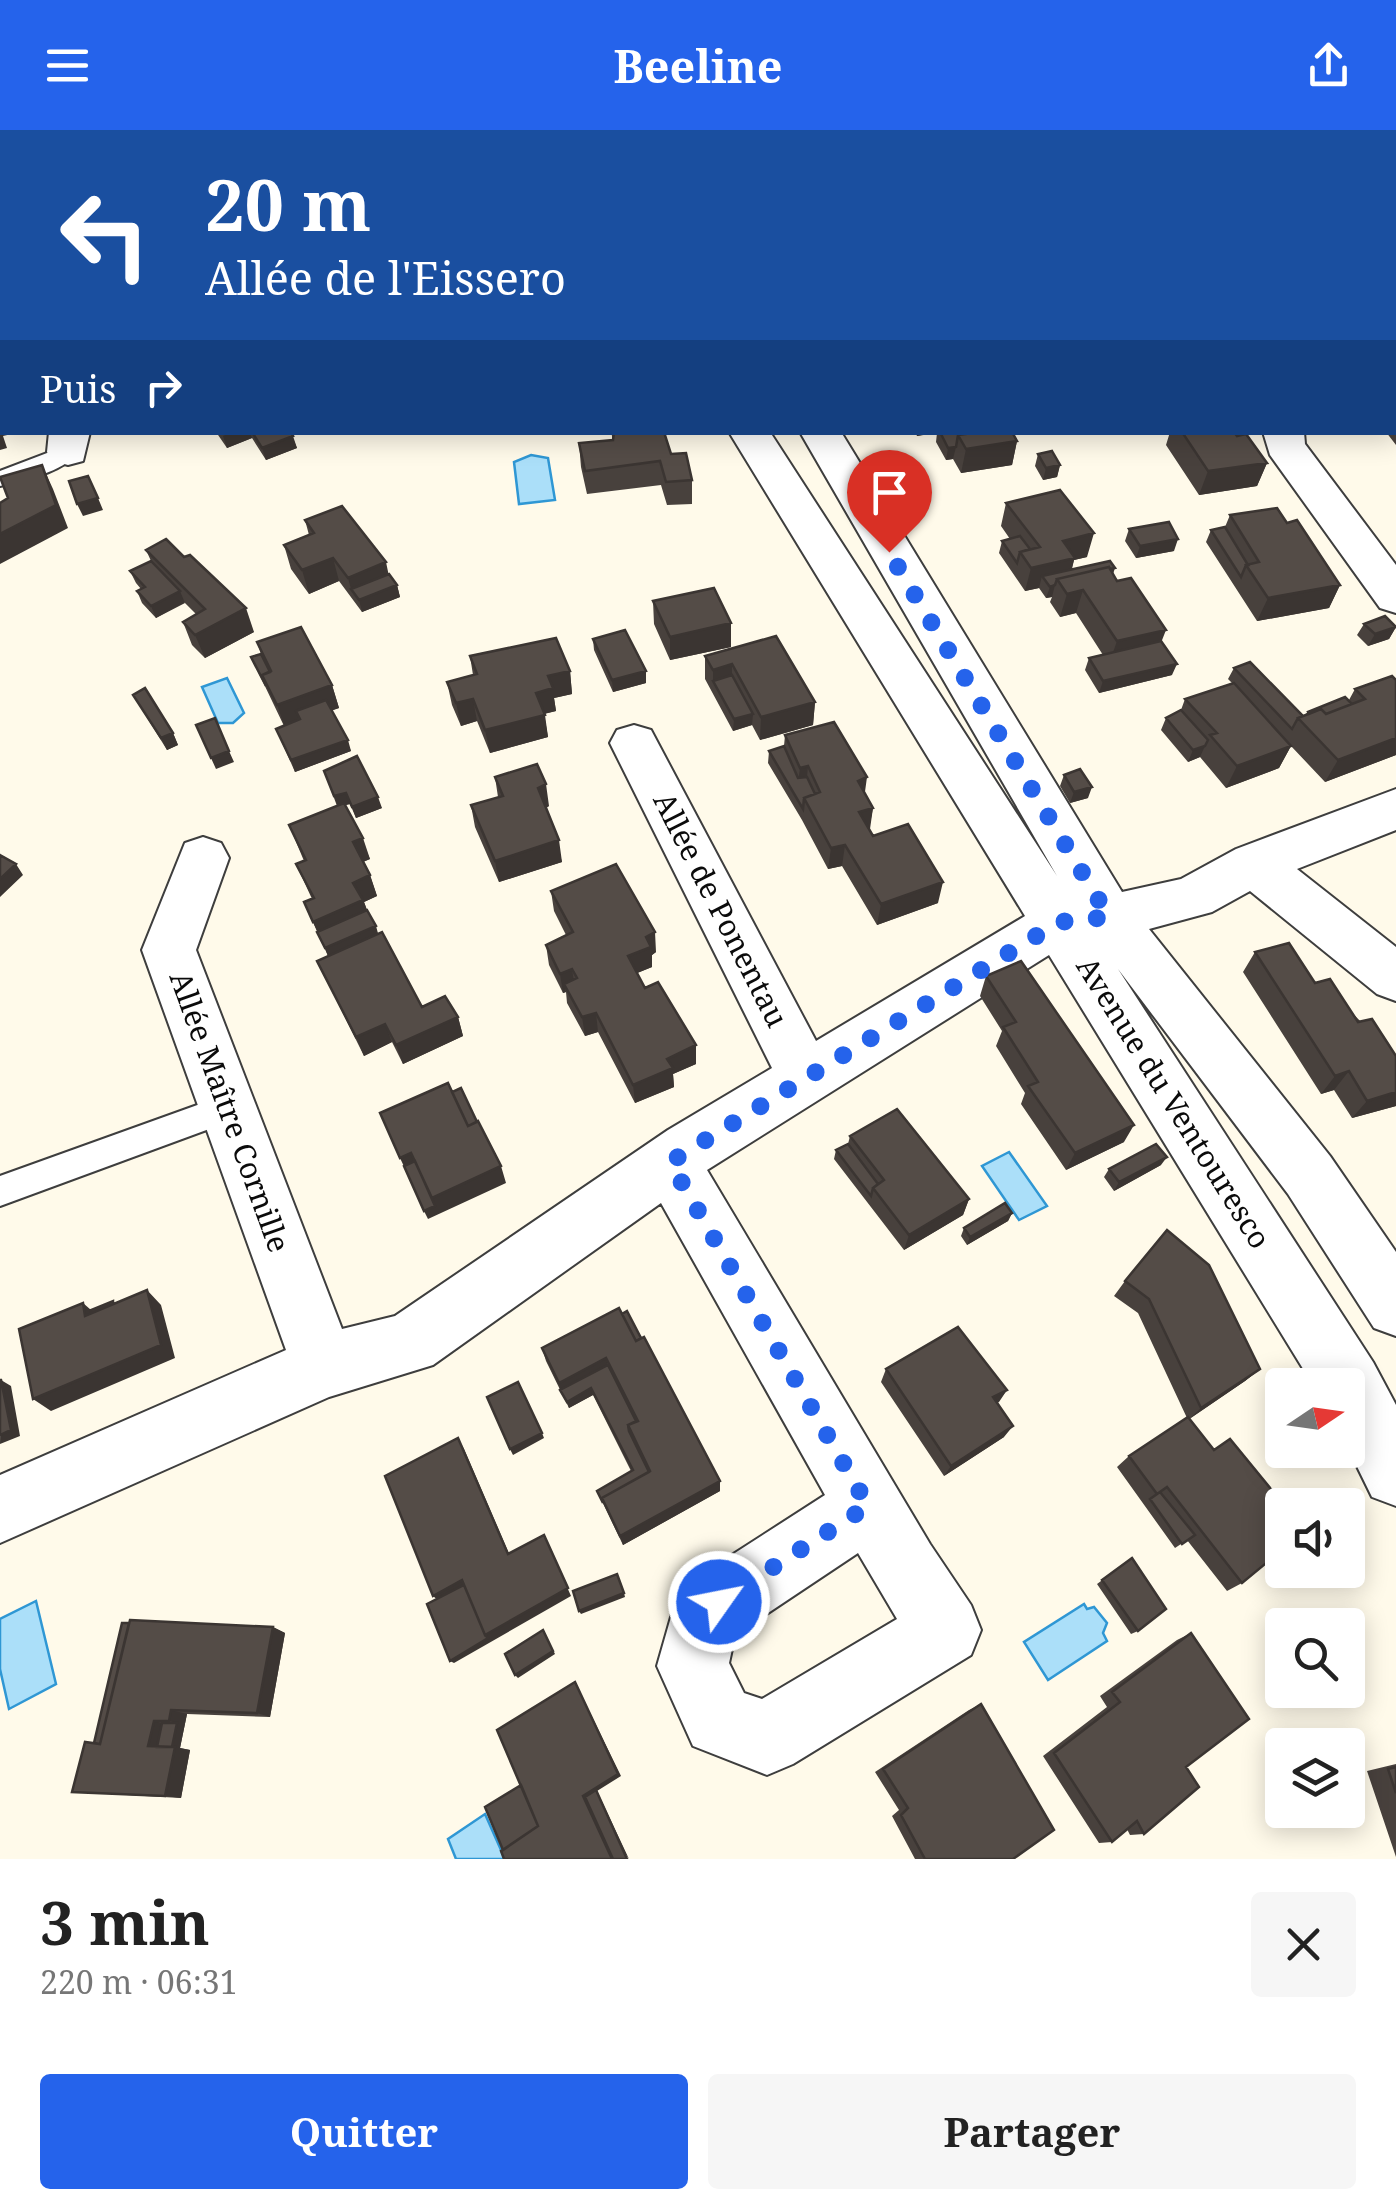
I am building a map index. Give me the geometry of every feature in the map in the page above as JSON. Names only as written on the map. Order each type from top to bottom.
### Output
[{"type":"street","name":"Avenue du Ventouresco","points":[[752,435],[1084,920],[1309,1175],[1396,1306]]},
{"type":"street","name":"Avenue du Ventouresco","points":[[822,435],[1084,920],[1350,1385],[1396,1473]]},
{"type":"street","points":[[1283,435],[1286,446],[1396,597]]},
{"type":"street","name":"Allée de Ponentau","points":[[634,743],[806,1077]]},
{"type":"street","points":[[0,1509],[324,1366],[410,1343],[670,1162],[806,1077],[1084,920],[1193,897],[1254,864],[1396,810]]},
{"type":"street","name":"Allée Maître Cornille","points":[[203,858],[170,950],[324,1366]]},
{"type":"street","points":[[1254,864],[1396,978]]},
{"type":"street","points":[[670,1162],[868,1506]]},
{"type":"lane","points":[[0,479],[44,466],[70,442]]},
{"type":"lane","points":[[0,1191],[228,1108]]},
{"type":"water","points":[[531,455],[548,458],[555,500],[519,504],[514,462]]},
{"type":"water","points":[[227,678],[244,713],[233,723],[218,723],[202,687]]},
{"type":"water","points":[[1009,1152],[1047,1206],[1019,1220],[982,1166]]},
{"type":"water","points":[[36,1601],[56,1684],[9,1709],[0,1669],[0,1619]]},
{"type":"water","points":[[1084,1604],[1087,1609],[1094,1607],[1107,1623],[1103,1633],[1107,1641],[1048,1680],[1024,1642]]},
{"type":"water","points":[[485,1814],[505,1859],[456,1859],[448,1839]]},
{"type":"building","points":[[254,435],[293,436],[262,448]]},
{"type":"building","points":[[614,435],[665,435],[671,454],[686,453],[692,480],[666,482],[660,461],[585,471],[579,443],[613,440]]},
{"type":"building","points":[[942,435],[958,435],[956,447],[948,448]]},
{"type":"building","points":[[958,435],[1014,435],[1017,441],[966,449]]},
{"type":"building","points":[[1184,435],[1247,435],[1267,463],[1208,471]]},
{"type":"building","points":[[1052,451],[1060,465],[1046,468],[1038,454]]},
{"type":"building","points":[[42,465],[56,505],[0,534],[0,503],[8,498],[0,477]]},
{"type":"building","points":[[88,476],[98,498],[77,504],[69,481]]},
{"type":"building","points":[[1060,490],[1094,533],[1063,541],[1075,558],[1031,568],[1020,552],[1040,547],[1006,503]]},
{"type":"building","points":[[342,506],[386,562],[348,578],[333,558],[302,570],[284,545],[314,533],[305,520]]},
{"type":"building","points":[[1277,508],[1287,523],[1297,520],[1340,585],[1268,598],[1246,565],[1259,562],[1230,515]]},
{"type":"building","points":[[1169,522],[1178,539],[1140,546],[1129,529]]},
{"type":"building","points":[[1225,527],[1248,565],[1241,577],[1211,530]]},
{"type":"building","points":[[1020,536],[1030,549],[1020,552],[1017,563],[1002,541]]},
{"type":"building","points":[[166,539],[184,557],[190,555],[246,608],[195,635],[183,622],[205,609],[146,550]]},
{"type":"building","points":[[151,561],[180,591],[151,606],[137,591],[145,587],[130,571]]},
{"type":"building","points":[[1110,561],[1115,568],[1057,579],[1050,587],[1042,576]]},
{"type":"building","points":[[1109,567],[1117,581],[1131,578],[1166,630],[1117,641],[1083,590],[1067,594],[1057,579]]},
{"type":"building","points":[[389,574],[397,585],[359,600],[351,589]]},
{"type":"building","points":[[714,588],[731,623],[670,637],[653,601]]},
{"type":"building","points":[[1385,616],[1396,627],[1375,634],[1364,624]]},
{"type":"building","points":[[301,627],[332,685],[277,705],[262,675],[271,671],[257,642]]},
{"type":"building","points":[[625,630],[646,671],[612,680],[593,639]]},
{"type":"building","points":[[776,636],[815,702],[761,717],[732,664],[713,670],[705,656]]},
{"type":"building","points":[[556,638],[570,671],[548,676],[553,688],[536,693],[545,715],[485,730],[473,699],[456,703],[447,682],[477,674],[470,656]]},
{"type":"building","points":[[1161,641],[1177,664],[1103,681],[1089,658]]},
{"type":"building","points":[[261,654],[270,672],[262,675],[266,686],[251,657]]},
{"type":"building","points":[[1250,662],[1303,716],[1292,729],[1234,668]]},
{"type":"building","points":[[732,675],[753,714],[734,719],[713,681]]},
{"type":"building","points":[[1392,676],[1396,680],[1396,738],[1338,760],[1298,718],[1321,709],[1326,714],[1365,699],[1355,689]]},
{"type":"building","points":[[1234,683],[1291,746],[1237,766],[1210,735],[1217,733],[1185,699]]},
{"type":"building","points":[[145,688],[173,733],[161,738],[133,695]]},
{"type":"building","points":[[1345,697],[1352,704],[1326,714],[1321,709],[1308,712]]},
{"type":"building","points":[[326,700],[348,740],[291,760],[276,729],[300,719],[296,711]]},
{"type":"building","points":[[1181,710],[1208,740],[1205,746],[1193,750],[1166,718]]},
{"type":"building","points":[[215,718],[229,751],[211,758],[196,725]]},
{"type":"building","points":[[834,722],[867,777],[858,781],[873,808],[859,812],[873,836],[908,824],[943,882],[881,904],[845,845],[831,848],[804,798],[820,792],[808,766],[800,768],[785,735]]},
{"type":"building","points":[[784,746],[798,778],[807,777],[815,794],[804,798],[803,809],[769,751]]},
{"type":"building","points":[[357,756],[378,797],[352,807],[346,793],[334,796],[324,771]]},
{"type":"building","points":[[537,764],[546,784],[538,788],[559,840],[495,861],[471,805],[503,796],[495,777]]},
{"type":"building","points":[[1080,769],[1092,787],[1074,792],[1064,775]]},
{"type":"building","points":[[344,803],[363,838],[353,842],[370,875],[353,883],[363,900],[313,922],[304,902],[314,898],[296,864],[306,860],[289,825]]},
{"type":"building","points":[[0,855],[16,864],[0,879]]},
{"type":"building","points":[[616,864],[655,932],[646,937],[651,947],[628,956],[645,988],[658,982],[696,1045],[667,1059],[673,1068],[633,1085],[596,1013],[582,1017],[564,984],[577,978],[572,969],[560,974],[546,945],[573,932],[551,891]]},
{"type":"building","points":[[367,910],[376,926],[325,948],[317,932]]},
{"type":"building","points":[[382,932],[422,1007],[445,996],[458,1017],[396,1045],[385,1024],[356,1037],[317,961]]},
{"type":"building","points":[[1289,943],[1315,983],[1330,979],[1358,1022],[1372,1019],[1396,1056],[1396,1092],[1367,1101],[1349,1071],[1335,1076],[1255,952]]},
{"type":"building","points":[[1021,961],[1134,1125],[1075,1153],[1028,1086],[1038,1082],[1003,1027],[1016,1022],[986,976]]},
{"type":"building","points":[[448,1083],[468,1126],[478,1121],[501,1166],[432,1198],[411,1153],[400,1158],[380,1113]]},
{"type":"building","points":[[461,1088],[477,1122],[468,1126],[452,1092]]},
{"type":"building","points":[[897,1109],[969,1199],[909,1235],[873,1188],[884,1180],[850,1136]]},
{"type":"building","points":[[848,1144],[878,1184],[871,1196],[836,1150]]},
{"type":"building","points":[[1156,1144],[1167,1157],[1119,1182],[1109,1169]]},
{"type":"building","points":[[415,1161],[435,1206],[424,1211],[404,1166]]},
{"type":"building","points":[[1005,1203],[1012,1213],[970,1237],[964,1228]]},
{"type":"building","points":[[1167,1230],[1209,1265],[1260,1369],[1201,1408],[1149,1299],[1125,1281]]},
{"type":"building","points":[[147,1290],[161,1345],[33,1399],[19,1329],[83,1303],[85,1316]]},
{"type":"building","points":[[113,1304],[91,1313],[91,1310]]},
{"type":"building","points":[[619,1308],[636,1341],[644,1337],[720,1481],[620,1536],[602,1498],[650,1471],[628,1425],[638,1421],[606,1358],[559,1383],[542,1348]]},
{"type":"building","points":[[627,1311],[641,1338],[636,1341],[622,1314]]},
{"type":"building","points":[[958,1327],[1007,1390],[993,1397],[1013,1426],[951,1466],[886,1369]]},
{"type":"building","points":[[608,1365],[636,1421],[628,1425],[629,1431],[649,1472],[602,1498],[603,1503],[597,1491],[633,1470],[591,1388],[567,1402],[560,1390]]},
{"type":"building","points":[[0,1380],[11,1430],[0,1435]]},
{"type":"building","points":[[518,1382],[542,1433],[510,1449],[487,1397]]},
{"type":"building","points":[[1188,1417],[1214,1450],[1230,1439],[1270,1488],[1265,1488],[1265,1564],[1242,1583],[1167,1487],[1157,1494],[1129,1456]]},
{"type":"building","points":[[458,1438],[508,1554],[544,1535],[568,1588],[485,1635],[462,1580],[433,1596],[385,1476]]},
{"type":"building","points":[[1160,1492],[1195,1535],[1182,1544],[1150,1499]]},
{"type":"building","points":[[1132,1558],[1166,1609],[1138,1631],[1102,1580]]},
{"type":"building","points":[[617,1574],[624,1593],[579,1611],[573,1591]]},
{"type":"building","points":[[464,1585],[488,1638],[450,1661],[427,1604]]},
{"type":"building","points":[[130,1620],[273,1627],[257,1713],[171,1710],[169,1721],[154,1721],[148,1746],[175,1747],[165,1796],[72,1792],[85,1742],[100,1744]]},
{"type":"building","points":[[122,1623],[129,1623],[100,1744],[94,1743]]},
{"type":"building","points":[[543,1630],[553,1651],[515,1675],[505,1654]]},
{"type":"building","points":[[1191,1633],[1249,1719],[1186,1767],[1199,1787],[1144,1834],[1137,1821],[1112,1842],[1054,1753],[1120,1702],[1112,1692]]},
{"type":"building","points":[[575,1682],[618,1774],[583,1796],[612,1859],[504,1859],[501,1851],[538,1826],[497,1730]]},
{"type":"building","points":[[981,1704],[1054,1830],[1013,1859],[925,1859],[901,1815],[908,1808],[883,1769]]},
{"type":"building","points":[[162,1723],[177,1723],[172,1747],[157,1747]]},
{"type":"building","points":[[1396,1767],[1396,1793],[1388,1769]]},
{"type":"building","points":[[521,1785],[538,1826],[503,1850],[485,1807]]},
{"type":"building","points":[[596,1790],[627,1859],[613,1859],[585,1797]]},
{"type":"route","points":[[719,1602],[868,1506],[670,1162],[1059,922],[1109,917],[889,552]]}]
